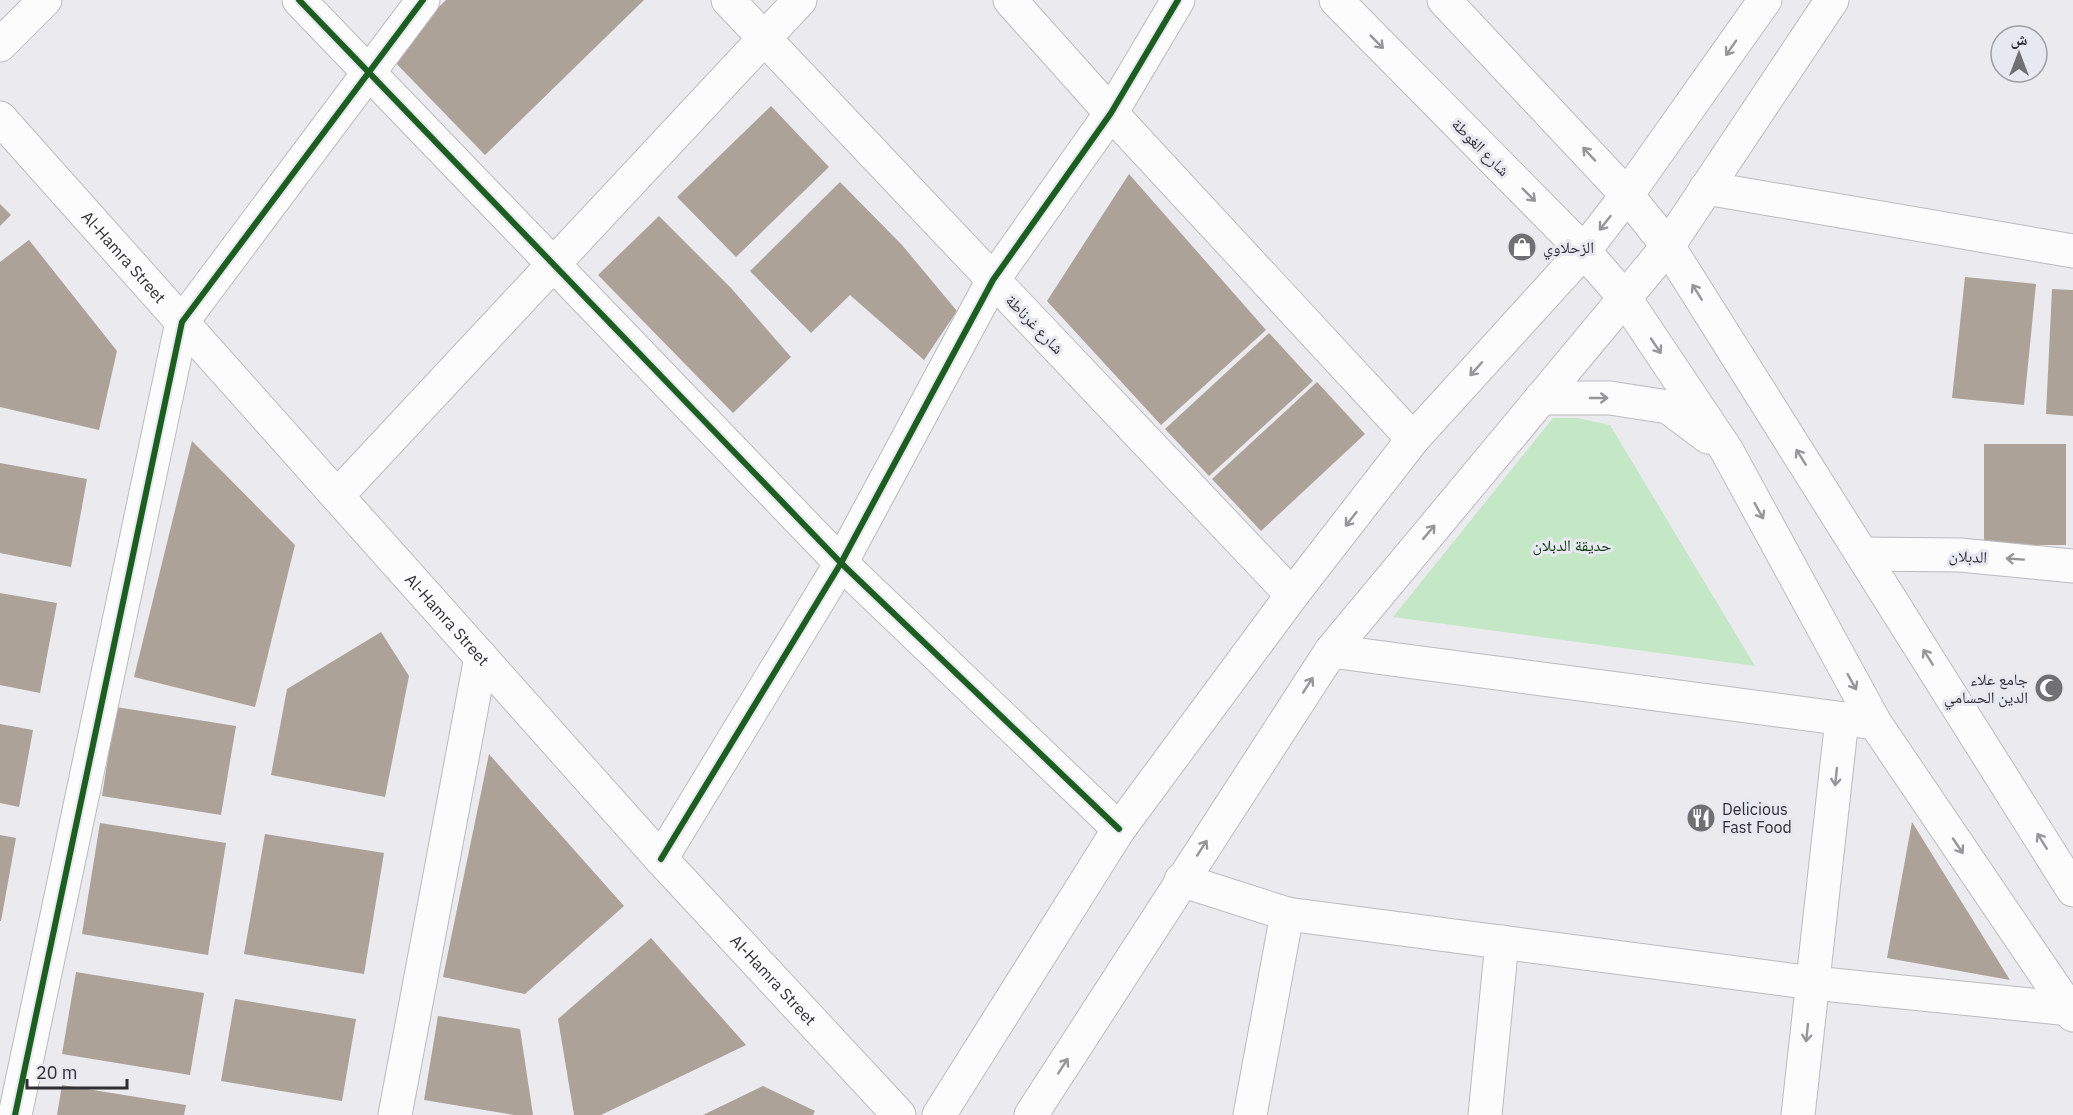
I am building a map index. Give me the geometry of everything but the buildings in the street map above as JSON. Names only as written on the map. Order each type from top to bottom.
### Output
[{"type":"street","points":[[0,45],[45,0]]},
{"type":"street","points":[[299,0],[841,563],[1119,829]]},
{"type":"street","points":[[15,1115],[182,322],[423,0]]},
{"type":"street","name":"شارع غرناطة","points":[[728,0],[1293,595]]},
{"type":"street","points":[[337,496],[800,0]]},
{"type":"street","points":[[1010,0],[1111,113],[1413,439]]},
{"type":"street","points":[[661,859],[841,563],[993,280],[1111,113],[1178,0]]},
{"type":"street","name":"شارع الغوطة","points":[[1336,0],[1584,251],[1624,297],[1727,452],[1875,723],[2071,1012]]},
{"type":"street","points":[[1444,0],[1627,195],[1668,246],[2073,890]]},
{"type":"street","points":[[939,1115],[1119,829],[1293,595],[1413,439],[1584,251],[1627,195],[1765,0]]},
{"type":"street","points":[[1031,1115],[1331,651],[1668,246],[1832,0]]},
{"type":"street","name":"Al-Hamra Street","points":[[0,118],[661,859],[899,1115]]},
{"type":"street","points":[[1706,188],[2073,251]]},
{"type":"street","points":[[1541,398],[1610,398],[1668,407],[1727,452]]},
{"type":"street","name":"الدبلان","points":[[1863,554],[1960,555],[2073,566]]},
{"type":"street","points":[[1331,651],[1875,723]]},
{"type":"street","points":[[395,1115],[481,657]]},
{"type":"street","points":[[1798,1115],[1842,719]]},
{"type":"street","points":[[1181,880],[1287,914],[1813,983],[2071,1012]]},
{"type":"street","points":[[1250,1115],[1287,914]]},
{"type":"street","points":[[1485,1115],[1502,942]]},
{"type":"green space","name":"حديقة الدبلان","points":[[1553,418],[1578,418],[1610,425],[1755,666],[1393,617]]},
{"type":"cycle path","points":[[299,0],[841,563],[1119,829]]},
{"type":"cycle path","points":[[15,1115],[182,322],[423,0]]},
{"type":"cycle path","points":[[661,859],[841,563],[993,280],[1111,113],[1178,0]]},
{"type":"place","name":"الزحلاوي","points":[[1522,247]]},
{"type":"place","name":"جامع علاء الدين الحسامي","points":[[2049,688]]},
{"type":"place","name":"Delicious Fast Food","points":[[1701,818]]}]
